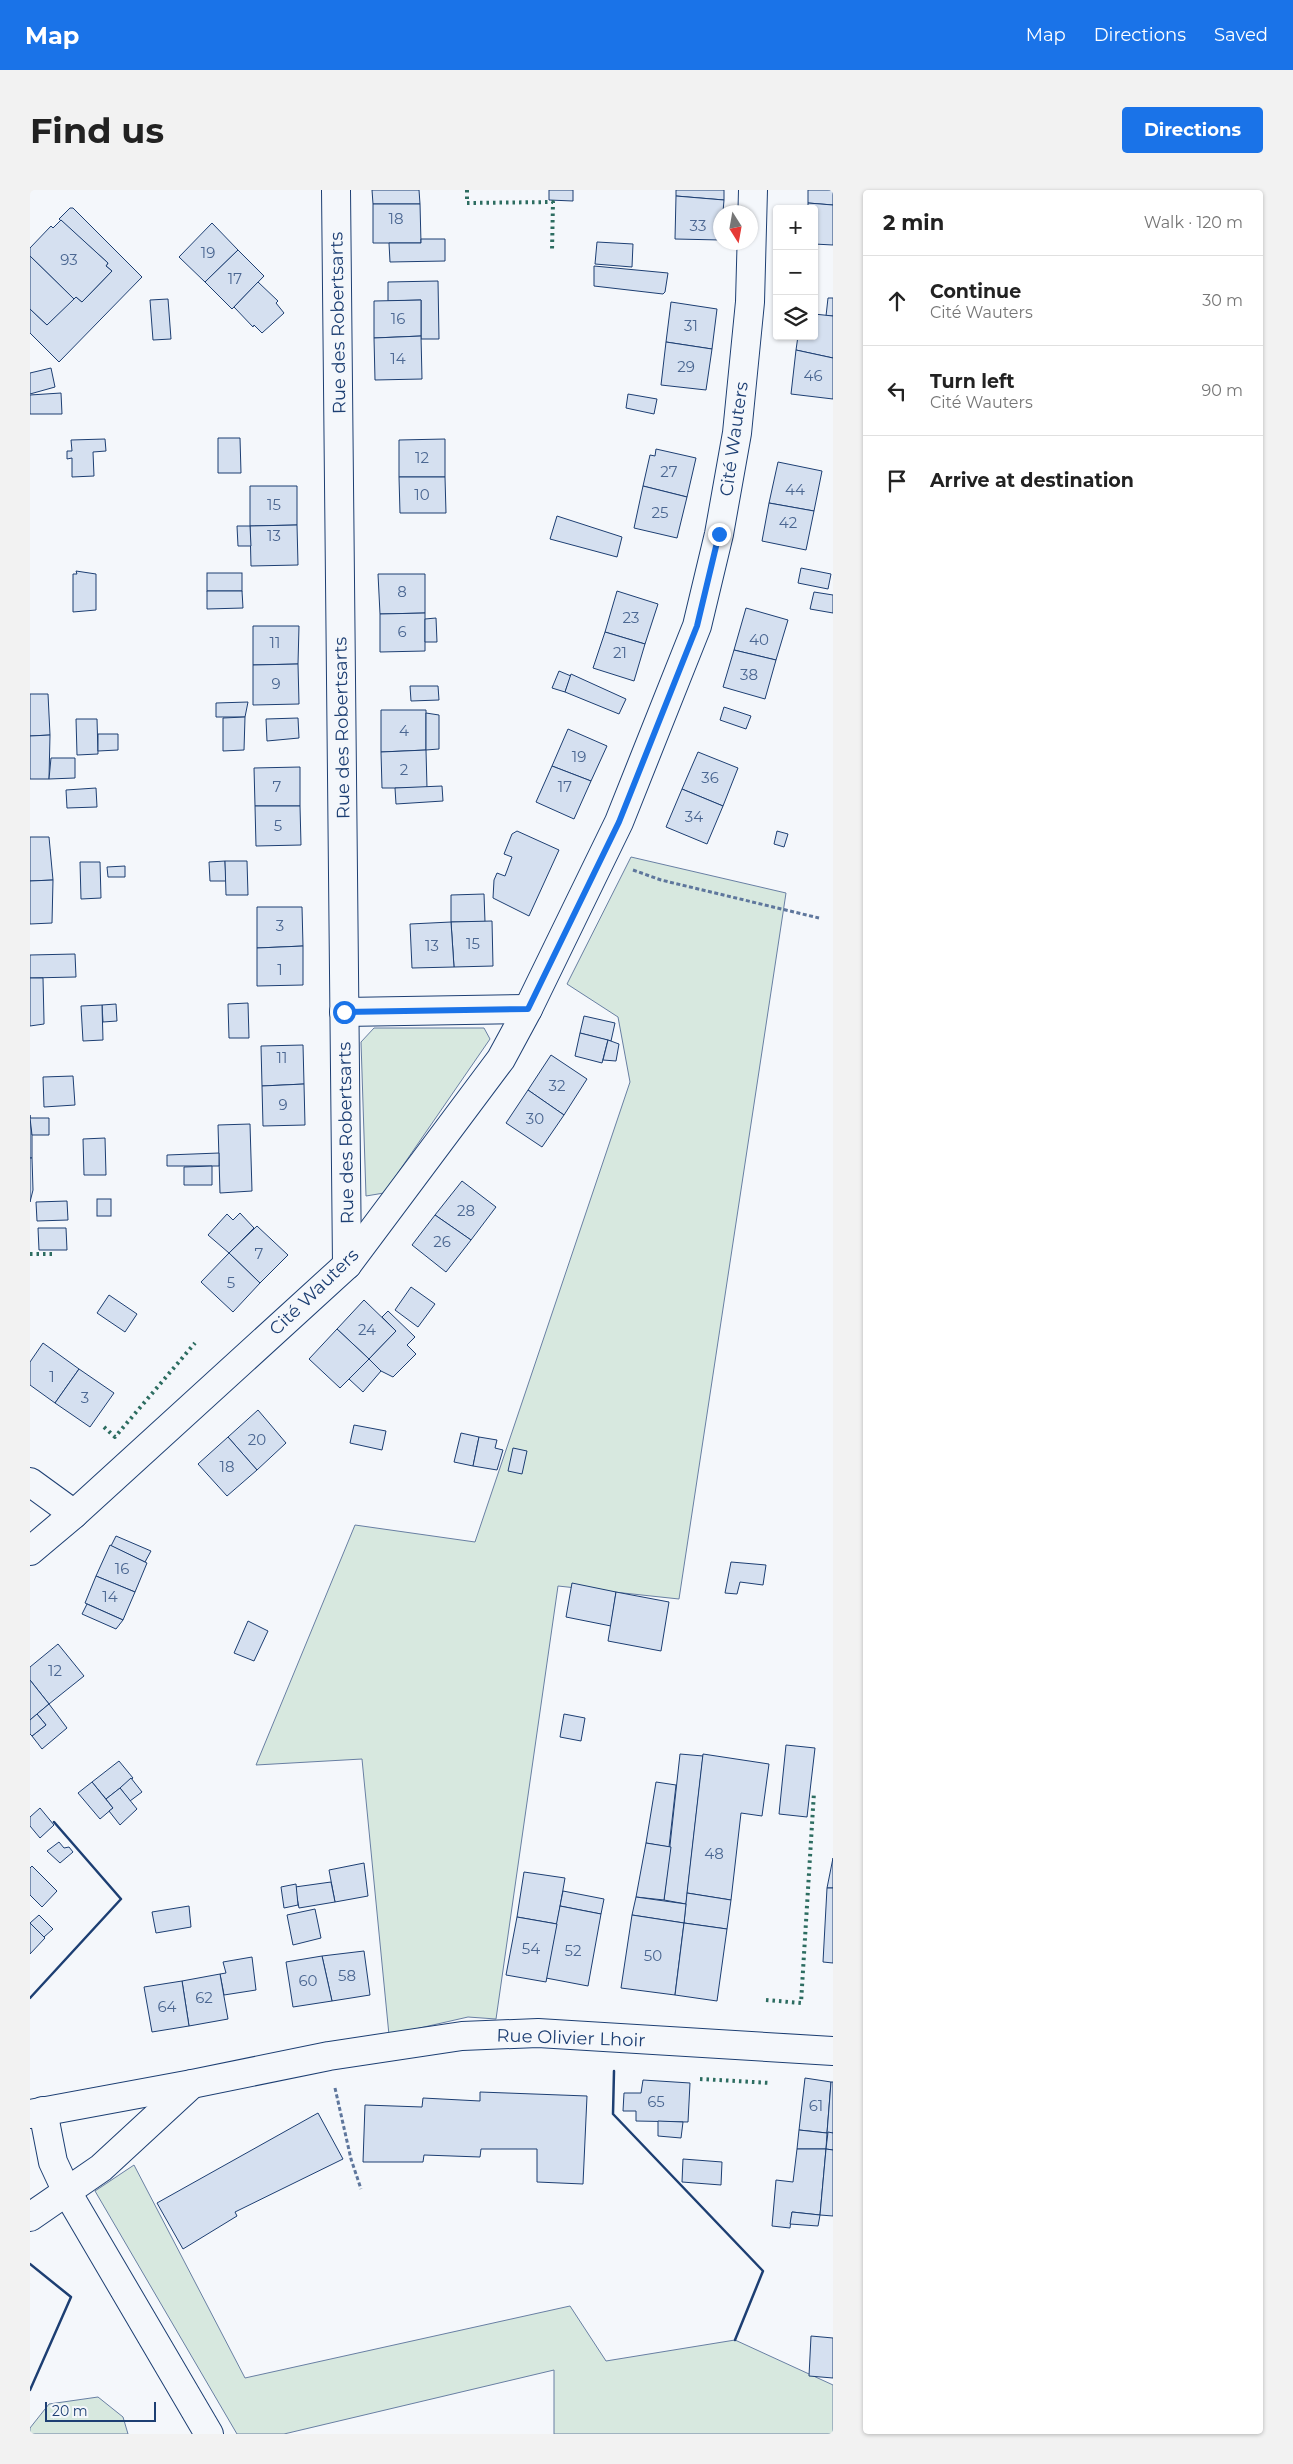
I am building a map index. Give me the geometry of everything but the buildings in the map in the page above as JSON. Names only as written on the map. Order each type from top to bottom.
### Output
[{"type":"street","name":"Rue des Robertsarts","points":[[336,190],[348,1265]]},
{"type":"street","name":"Cité Wauters","points":[[30,1550],[74,1514],[348,1265],[501,1059],[528,1009],[602,859],[697,626],[719,534],[737,433],[749,311],[753,190]]},
{"type":"street","points":[[344,1012],[528,1009]]},
{"type":"street","points":[[30,1482],[74,1514]]},
{"type":"street","name":"Rue Olivier Lhoir","points":[[34,2107],[192,2084],[329,2056],[462,2036],[538,2033],[833,2051]]},
{"type":"street","points":[[30,2217],[101,2168],[192,2084]]},
{"type":"street","points":[[34,2107],[53,2162],[67,2192],[209,2434]]},
{"type":"path","points":[[602,859],[661,880],[819,918]]},
{"type":"path","points":[[337,2101],[351,2159],[361,2189]]},
{"type":"shaded area","points":[[631,857],[786,893],[679,1599],[558,1586],[496,2019],[468,2017],[389,2035],[362,1759],[256,1765],[355,1525],[475,1542],[630,1082],[618,1017],[567,984]]},
{"type":"shaded area","points":[[374,1028],[484,1028],[490,1039],[384,1193],[366,1196],[361,1042]]},
{"type":"shaded area","points":[[134,2165],[245,2378],[570,2306],[606,2361],[735,2340],[833,2385],[833,2434],[554,2434],[554,2370],[284,2434],[237,2434],[95,2191]]},
{"type":"shaded area","points":[[98,2397],[123,2417],[128,2434],[30,2434],[30,2428],[49,2404]]},
{"type":"hedge","points":[[467,190],[467,203],[553,202],[552,251]]},
{"type":"hedge","points":[[30,1254],[52,1254]]},
{"type":"hedge","points":[[104,1427],[115,1437],[195,1343]]},
{"type":"hedge","points":[[766,2000],[801,2003],[814,1792]]},
{"type":"hedge","points":[[700,2079],[771,2083]]},
{"type":"wall","points":[[30,1998],[121,1899],[54,1822]]},
{"type":"wall","points":[[614,2071],[613,2114],[763,2271],[735,2340]]},
{"type":"wall","points":[[30,2264],[71,2297],[30,2390]]},
{"type":"route","points":[[344,1012],[528,1009],[619,822],[697,626],[719,534]]}]
